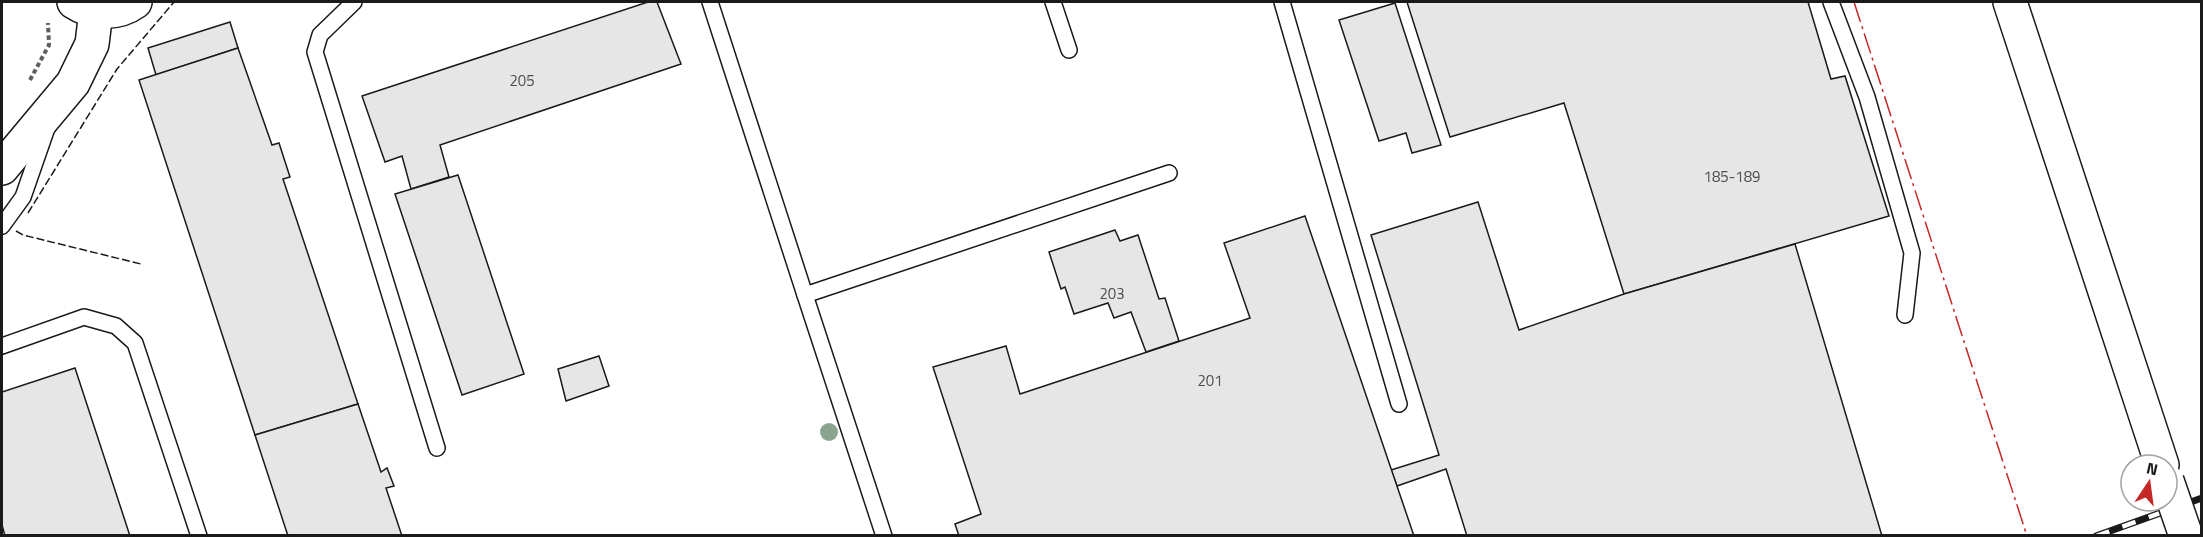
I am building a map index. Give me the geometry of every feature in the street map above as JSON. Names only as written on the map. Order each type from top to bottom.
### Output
[{"type":"street","points":[[2,168],[73,83],[92,44],[85,6],[113,11],[135,2]]},
{"type":"street","points":[[2010,2],[2158,453]]},
{"type":"street","points":[[2178,513],[2186,536]]},
{"type":"lane","points":[[354,2],[320,35],[315,52],[437,448]]},
{"type":"lane","points":[[711,2],[884,536]]},
{"type":"lane","points":[[1053,2],[1069,50]]},
{"type":"lane","points":[[1282,2],[1399,404]]},
{"type":"lane","points":[[1832,2],[1867,97],[1912,253],[1905,315]]},
{"type":"lane","points":[[2,226],[23,197],[56,102]]},
{"type":"lane","points":[[805,295],[1169,173]]},
{"type":"lane","points":[[2,346],[84,317],[116,326],[135,343],[199,536]]},
{"type":"path","points":[[28,83],[49,45],[48,23],[44,16]]},
{"type":"building","points":[[648,2],[657,2],[681,64],[440,145],[449,177],[411,189],[402,156],[385,162],[362,96]]},
{"type":"building","points":[[1407,2],[1808,2],[1831,79],[1845,76],[1889,216],[1624,294],[1564,103],[1450,137]]},
{"type":"building","points":[[1395,3],[1441,145],[1412,153],[1406,133],[1379,141],[1339,20]]},
{"type":"building","points":[[230,22],[238,48],[156,75],[148,48]]},
{"type":"building","points":[[238,48],[272,145],[279,143],[290,177],[283,179],[358,404],[255,435],[139,80]]},
{"type":"building","points":[[458,175],[524,374],[462,395],[395,194]]},
{"type":"building","points":[[1478,202],[1519,330],[1624,294],[1795,244],[1882,536],[1467,536],[1446,469],[1397,486],[1391,470],[1439,455],[1371,235]]},
{"type":"building","points":[[1305,216],[1414,536],[959,536],[955,524],[981,514],[933,367],[1006,346],[1020,394],[1250,318],[1224,243]]},
{"type":"building","points":[[1115,230],[1120,241],[1138,235],[1159,299],[1165,298],[1179,341],[1146,352],[1131,312],[1114,318],[1108,303],[1074,314],[1065,287],[1061,289],[1049,252]]},
{"type":"building","points":[[599,356],[609,386],[566,401],[558,369]]},
{"type":"building","points":[[75,368],[130,536],[5,536],[2,525],[2,392]]},
{"type":"building","points":[[358,404],[381,472],[387,468],[394,486],[386,488],[402,536],[288,536],[255,435]]},
{"type":"railway","points":[[2096,536],[2202,498]]},
{"type":"railway","points":[[2186,536],[2202,530]]},
{"type":"fence","points":[[28,213],[117,69],[174,2]]},
{"type":"fence","points":[[16,231],[23,235],[141,264]]},
{"type":"power","points":[[1854,2],[2027,536]]}]
